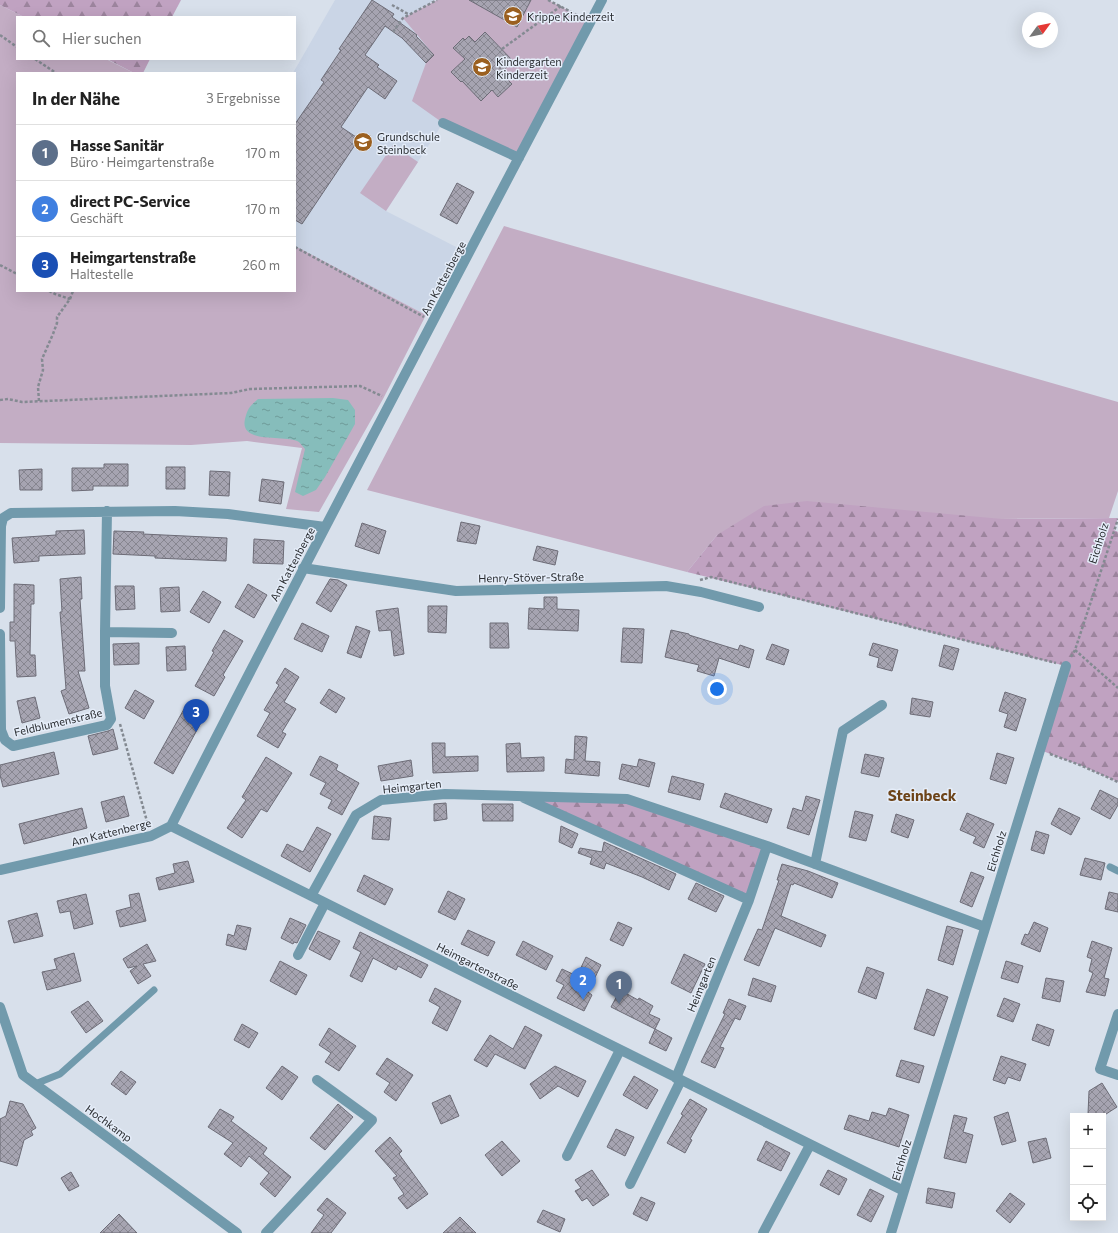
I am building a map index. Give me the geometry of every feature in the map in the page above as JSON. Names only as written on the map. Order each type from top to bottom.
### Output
[{"type":"street","name":"Am Kattenberge","points":[[0,870],[151,836],[171,826],[303,568],[602,0]]},
{"type":"street","points":[[443,123],[519,158]]},
{"type":"street","name":"Feldblumenstraße","points":[[0,634],[1,730],[5,740],[13,746],[107,725],[111,719],[105,686],[107,511]]},
{"type":"street","points":[[0,608],[1,526],[3,518],[11,513],[175,511],[228,514],[325,527]]},
{"type":"street","name":"Henry-Stöver-Straße","points":[[303,568],[456,591],[666,586],[701,592],[759,607]]},
{"type":"street","points":[[105,632],[172,633]]},
{"type":"street","name":"Eichholz","points":[[904,1191],[1066,666]]},
{"type":"street","points":[[815,864],[843,731],[882,705]]},
{"type":"street","name":"Heimgarten","points":[[311,896],[356,815],[381,800],[445,794],[628,798],[767,846],[985,927]]},
{"type":"street","name":"Heimgarten","points":[[518,795],[749,900]]},
{"type":"street","name":"Heimgartenstraße","points":[[171,826],[904,1191]]},
{"type":"street","name":"Heimgarten","points":[[678,1079],[749,900],[767,846]]},
{"type":"street","points":[[298,955],[325,903]]},
{"type":"street","name":"Hochkamp","points":[[0,1007],[23,1075],[237,1233]]},
{"type":"street","points":[[1118,1014],[1100,1069],[1118,1075]]},
{"type":"street","points":[[567,1156],[620,1050]]},
{"type":"street","points":[[630,1184],[678,1079]]},
{"type":"street","points":[[266,1233],[372,1120],[317,1080]]},
{"type":"street","points":[[764,1233],[810,1145]]},
{"type":"street","points":[[891,1233],[904,1191]]},
{"type":"lane","points":[[1110,867],[1118,871]]},
{"type":"lane","points":[[35,1084],[60,1074],[154,990]]},
{"type":"path","points":[[393,32],[404,18],[437,0]]},
{"type":"path","points":[[548,0],[591,22]]},
{"type":"path","points":[[392,5],[409,15]]},
{"type":"path","points":[[502,49],[561,6]]},
{"type":"path","points":[[0,35],[16,46]]},
{"type":"path","points":[[36,60],[54,72]]},
{"type":"path","points":[[296,248],[433,322]]},
{"type":"path","points":[[0,266],[16,274]]},
{"type":"path","points":[[51,292],[70,299]]},
{"type":"path","points":[[39,402],[38,387],[43,370],[42,359],[57,323],[57,317],[70,299],[73,292]]},
{"type":"path","points":[[0,400],[8,399],[22,402],[39,402],[231,393],[250,390],[360,386],[392,401]]},
{"type":"path","name":"Eichholz","points":[[1066,666],[1075,650],[1118,519]]},
{"type":"path","points":[[696,580],[712,577],[1066,666]]},
{"type":"path","points":[[1075,650],[1118,688]]},
{"type":"path","points":[[111,719],[120,723],[151,836]]},
{"type":"path","points":[[1040,750],[1080,765],[1118,782]]},
{"type":"shaded area","name":"Grundschule Steinbeck","points":[[335,0],[435,0],[404,18],[434,55],[426,62],[443,123],[386,211],[462,250],[426,315],[296,247],[296,72],[294,72]]},
{"type":"shaded area","points":[[437,0],[548,0],[591,22],[519,158],[443,123],[412,101],[426,63],[434,55],[403,18]]},
{"type":"shaded area","points":[[0,5],[22,16],[16,16],[16,60],[108,60],[132,72],[16,72],[16,292],[296,292],[296,247],[426,315],[383,399],[319,512],[286,509],[302,448],[247,441],[191,445],[0,443]]},
{"type":"shaded area","points":[[393,145],[418,162],[386,211],[360,193]]},
{"type":"shaded area","points":[[504,226],[1118,402],[1118,491],[1109,518],[1002,519],[717,535],[687,572],[367,490]]},
{"type":"green space","points":[[0,0],[181,0],[173,16],[22,16],[0,5]]},
{"type":"green space","points":[[109,60],[150,60],[144,72],[132,72]]},
{"type":"green space","points":[[807,501],[1002,519],[1118,518],[1114,530],[1118,532],[1118,782],[1080,765],[1040,750],[1066,666],[687,572],[717,535],[764,506]]},
{"type":"green space","points":[[518,795],[627,799],[767,846],[749,900]]},
{"type":"water","points":[[333,398],[348,400],[355,410],[355,424],[316,490],[303,496],[295,492],[305,449],[299,442],[256,436],[249,432],[245,427],[246,415],[249,408],[258,399]]},
{"type":"building","name":"Grundschule Steinbeck","points":[[372,0],[394,14],[392,17],[417,35],[416,36],[434,55],[426,63],[402,38],[385,26],[365,55],[379,65],[377,67],[397,81],[385,99],[368,87],[341,127],[359,139],[302,224],[296,221],[296,123],[324,82],[321,80],[341,50],[339,49]]},
{"type":"building","name":"Krippe Kinderzeit","points":[[469,0],[531,0],[517,27]]},
{"type":"building","name":"Kindergarten Kinderzeit","points":[[485,32],[513,61],[501,73],[512,84],[498,97],[492,90],[481,101],[451,72],[465,59],[453,48],[463,38],[465,40],[469,36],[475,42]]},
{"type":"building","points":[[457,183],[474,192],[457,224],[440,215]]},
{"type":"building","points":[[104,464],[128,464],[128,486],[93,486],[93,490],[72,491],[72,468],[104,468]]},
{"type":"building","points":[[166,467],[185,467],[185,489],[166,489]]},
{"type":"building","points":[[42,469],[42,490],[20,490],[19,470]]},
{"type":"building","points":[[210,471],[230,472],[229,496],[209,495]]},
{"type":"building","points":[[262,479],[284,482],[281,504],[259,501]]},
{"type":"building","points":[[461,522],[480,526],[476,544],[457,541]]},
{"type":"building","points":[[362,523],[386,531],[379,554],[355,546]]},
{"type":"building","points":[[84,530],[85,554],[39,556],[39,561],[14,563],[12,538],[56,535],[56,531]]},
{"type":"building","points":[[114,531],[144,532],[143,534],[227,538],[226,561],[155,558],[155,556],[113,554]]},
{"type":"building","points":[[254,539],[284,541],[283,564],[253,563]]},
{"type":"building","points":[[537,546],[558,551],[555,565],[533,560]]},
{"type":"building","points":[[81,577],[82,599],[80,599],[85,671],[78,671],[89,708],[69,714],[61,691],[66,689],[60,612],[62,612],[60,579]]},
{"type":"building","points":[[330,579],[338,580],[347,585],[331,612],[316,603]]},
{"type":"building","points":[[14,584],[34,585],[34,604],[31,604],[30,655],[35,655],[36,676],[17,677],[15,641],[10,641],[10,622],[14,622]]},
{"type":"building","points":[[248,584],[267,595],[254,618],[235,607]]},
{"type":"building","points":[[115,586],[134,586],[135,609],[116,610]]},
{"type":"building","points":[[179,587],[180,611],[161,612],[160,588]]},
{"type":"building","points":[[203,591],[221,602],[209,623],[190,612]]},
{"type":"building","points":[[544,597],[557,597],[557,609],[579,610],[578,631],[528,629],[529,608],[544,609]]},
{"type":"building","points":[[428,606],[447,606],[446,633],[428,632]]},
{"type":"building","points":[[398,608],[404,654],[394,656],[391,630],[379,631],[376,611]]},
{"type":"building","points":[[302,623],[329,636],[322,652],[294,639]]},
{"type":"building","points":[[490,623],[508,623],[509,648],[490,648]]},
{"type":"building","points":[[356,626],[370,631],[361,658],[347,653]]},
{"type":"building","points":[[623,628],[644,629],[642,663],[621,662]]},
{"type":"building","points":[[224,630],[243,641],[223,675],[225,677],[214,696],[195,686],[214,652],[212,651]]},
{"type":"building","points":[[671,630],[689,634],[738,650],[740,645],[754,650],[749,668],[719,658],[714,676],[697,671],[699,665],[665,657]]},
{"type":"building","points":[[139,643],[139,664],[114,665],[113,644]]},
{"type":"building","points":[[873,643],[898,650],[892,671],[877,667],[879,658],[869,655]]},
{"type":"building","points":[[772,644],[789,650],[784,665],[766,659]]},
{"type":"building","points":[[944,645],[959,649],[953,670],[939,666]]},
{"type":"building","points":[[185,646],[186,670],[167,671],[166,647]]},
{"type":"building","points":[[285,668],[299,677],[284,702],[296,709],[282,732],[286,734],[278,748],[257,736],[270,713],[264,710],[279,685],[276,683]]},
{"type":"building","points":[[329,689],[345,698],[336,713],[320,703]]},
{"type":"building","points":[[135,690],[154,701],[144,719],[125,708]]},
{"type":"building","points":[[1005,692],[1026,699],[1016,731],[1004,727],[1008,714],[999,711]]},
{"type":"building","points":[[35,697],[40,718],[22,723],[17,701]]},
{"type":"building","points":[[912,698],[933,702],[930,717],[910,714]]},
{"type":"building","points":[[184,709],[203,719],[173,774],[154,763]]},
{"type":"building","points":[[113,729],[118,749],[93,755],[88,736]]},
{"type":"building","points":[[575,736],[587,737],[585,761],[600,762],[599,776],[565,773],[566,759],[574,760]]},
{"type":"building","points":[[432,743],[445,743],[445,757],[478,756],[478,771],[433,773]]},
{"type":"building","points":[[520,743],[521,758],[544,757],[544,771],[507,772],[506,744]]},
{"type":"building","points":[[54,752],[59,774],[3,787],[0,775],[0,765]]},
{"type":"building","points":[[997,753],[1014,758],[1006,784],[990,779]]},
{"type":"building","points":[[865,754],[884,758],[879,777],[861,773]]},
{"type":"building","points":[[320,756],[338,765],[336,770],[359,783],[342,815],[328,808],[332,800],[320,794],[326,783],[310,775]]},
{"type":"building","points":[[266,757],[292,773],[267,812],[261,809],[242,838],[227,828],[246,800],[242,797]]},
{"type":"building","points":[[639,759],[655,763],[649,787],[619,779],[622,764],[637,767]]},
{"type":"building","points":[[411,760],[413,776],[381,781],[378,766]]},
{"type":"building","points":[[672,776],[704,784],[700,800],[668,792]]},
{"type":"building","points":[[1100,790],[1118,799],[1118,805],[1110,819],[1091,809]]},
{"type":"building","points":[[725,793],[772,809],[767,823],[720,807]]},
{"type":"building","points":[[124,796],[129,816],[106,822],[101,802]]},
{"type":"building","points":[[806,796],[820,800],[809,835],[787,828],[793,808],[802,811]]},
{"type":"building","points":[[446,803],[447,819],[434,821],[434,804]]},
{"type":"building","points":[[482,804],[513,804],[513,821],[483,821]]},
{"type":"building","points":[[82,808],[87,828],[24,844],[19,824]]},
{"type":"building","points":[[1059,808],[1080,818],[1071,835],[1051,824]]},
{"type":"building","points":[[855,811],[873,815],[866,841],[849,837]]},
{"type":"building","points":[[967,813],[994,824],[984,848],[973,843],[976,837],[960,830]]},
{"type":"building","points":[[896,814],[914,820],[908,838],[891,832]]},
{"type":"building","points":[[374,816],[391,818],[389,840],[372,839]]},
{"type":"building","points":[[561,826],[578,834],[572,848],[559,842]]},
{"type":"building","points":[[317,827],[331,834],[310,872],[281,856],[287,844],[303,852]]},
{"type":"building","points":[[1036,831],[1049,835],[1044,854],[1031,850]]},
{"type":"building","points":[[604,842],[676,874],[669,890],[642,877],[606,863],[604,869],[590,864],[592,858],[578,853],[580,848],[602,852]]},
{"type":"building","points":[[1085,858],[1105,863],[1101,880],[1080,875]]},
{"type":"building","points":[[188,861],[194,882],[159,890],[156,878],[175,873],[173,864]]},
{"type":"building","points":[[782,864],[808,871],[838,883],[832,898],[794,883],[793,885],[791,884],[781,916],[826,935],[821,947],[775,928],[759,966],[744,960],[758,929],[762,930],[779,880],[777,880]]},
{"type":"building","points":[[971,872],[984,877],[972,907],[960,902]]},
{"type":"building","points":[[364,875],[393,889],[385,905],[357,891]]},
{"type":"building","points":[[696,883],[724,896],[716,912],[688,899]]},
{"type":"building","points":[[448,891],[465,899],[455,920],[438,912]]},
{"type":"building","points":[[1109,892],[1118,894],[1118,912],[1105,909]]},
{"type":"building","points":[[139,893],[146,921],[120,927],[116,911],[131,907],[129,895]]},
{"type":"building","points":[[86,894],[93,924],[74,929],[70,911],[60,913],[57,901]]},
{"type":"building","points":[[37,913],[43,936],[14,943],[8,921]]},
{"type":"building","points":[[290,918],[306,925],[297,943],[294,942],[293,944],[281,938]]},
{"type":"building","points":[[618,922],[632,928],[623,946],[610,940]]},
{"type":"building","points":[[1034,922],[1048,928],[1040,952],[1021,944],[1025,934],[1028,935]]},
{"type":"building","points":[[237,925],[251,928],[246,950],[226,945],[228,934],[234,936]]},
{"type":"building","points":[[947,926],[963,930],[953,965],[938,960]]},
{"type":"building","points":[[468,930],[495,942],[488,956],[461,944]]},
{"type":"building","points":[[318,931],[340,941],[330,960],[309,949]]},
{"type":"building","points":[[360,932],[428,965],[421,978],[398,966],[396,970],[373,958],[362,982],[350,976],[361,952],[353,948]]},
{"type":"building","points":[[523,941],[553,956],[546,970],[516,955]]},
{"type":"building","points":[[1092,941],[1112,948],[1104,978],[1109,979],[1105,996],[1086,992],[1093,973],[1089,971],[1092,959],[1087,957]]},
{"type":"building","points":[[147,944],[156,961],[143,964],[151,976],[138,984],[130,971],[137,966],[128,968],[123,959]]},
{"type":"building","points":[[74,953],[81,981],[47,990],[42,972],[57,969],[54,959]]},
{"type":"building","points":[[684,954],[705,964],[691,993],[671,983]]},
{"type":"building","points":[[586,957],[601,965],[588,992],[592,995],[584,1011],[557,998],[564,985],[556,981],[562,969],[577,976]]},
{"type":"building","points":[[280,961],[307,975],[296,995],[270,981]]},
{"type":"building","points":[[1006,961],[1023,966],[1018,983],[1001,978]]},
{"type":"building","points":[[867,967],[884,973],[876,999],[858,992]]},
{"type":"building","points":[[753,978],[776,986],[771,1002],[748,995]]},
{"type":"building","points":[[1046,978],[1064,981],[1060,1002],[1042,998]]},
{"type":"building","points":[[435,988],[461,1001],[447,1031],[432,1023],[440,1007],[429,1001]]},
{"type":"building","points":[[927,989],[948,997],[934,1036],[914,1029]]},
{"type":"building","points":[[620,990],[653,1006],[649,1014],[660,1019],[655,1029],[611,1007]]},
{"type":"building","points":[[1004,998],[1020,1004],[1013,1022],[997,1016]]},
{"type":"building","points":[[729,999],[746,1006],[740,1020],[735,1018],[720,1047],[724,1048],[715,1068],[701,1062],[725,1014],[723,1013]]},
{"type":"building","points":[[88,1001],[103,1021],[86,1033],[71,1012]]},
{"type":"building","points":[[242,1024],[258,1033],[249,1048],[234,1040]]},
{"type":"building","points":[[1037,1024],[1054,1030],[1049,1046],[1032,1040]]},
{"type":"building","points":[[525,1026],[542,1035],[525,1069],[495,1054],[487,1067],[474,1060],[490,1035],[513,1049]]},
{"type":"building","points":[[329,1028],[356,1046],[339,1071],[325,1062],[331,1053],[319,1045]]},
{"type":"building","points":[[655,1029],[672,1038],[666,1051],[649,1043]]},
{"type":"building","points":[[1001,1056],[1026,1064],[1020,1081],[1008,1077],[1005,1084],[993,1080]]},
{"type":"building","points":[[387,1058],[413,1075],[396,1101],[384,1092],[390,1083],[376,1074]]},
{"type":"building","points":[[901,1060],[924,1066],[919,1083],[896,1076]]},
{"type":"building","points":[[282,1066],[298,1077],[282,1100],[266,1088]]},
{"type":"building","points":[[555,1066],[586,1081],[578,1097],[558,1086],[540,1099],[530,1084]]},
{"type":"building","points":[[121,1071],[136,1082],[126,1095],[111,1084]]},
{"type":"building","points":[[634,1076],[658,1090],[647,1109],[623,1095]]},
{"type":"building","points":[[1102,1083],[1117,1107],[1106,1114],[1088,1113],[1089,1091]]},
{"type":"building","points":[[450,1095],[459,1116],[441,1124],[432,1103]]},
{"type":"building","points":[[690,1099],[707,1109],[690,1139],[692,1140],[685,1153],[667,1143],[683,1115],[681,1114]]},
{"type":"building","points":[[10,1101],[23,1104],[36,1128],[31,1131],[33,1135],[24,1140],[17,1166],[0,1161],[0,1119],[6,1116]]},
{"type":"building","points":[[338,1104],[353,1117],[325,1150],[310,1138]]},
{"type":"building","points":[[889,1108],[909,1115],[899,1147],[844,1129],[849,1115],[869,1121],[872,1112],[886,1116]]},
{"type":"building","points":[[220,1109],[234,1117],[231,1121],[267,1148],[263,1154],[291,1177],[275,1197],[260,1184],[269,1173],[249,1156],[241,1167],[224,1154],[233,1143],[208,1127]]},
{"type":"building","points":[[1008,1112],[1016,1141],[1002,1145],[994,1117]]},
{"type":"building","points":[[954,1115],[967,1118],[963,1132],[973,1135],[966,1163],[944,1158]]},
{"type":"building","points":[[616,1129],[634,1137],[625,1156],[607,1147]]},
{"type":"building","points":[[390,1137],[402,1151],[399,1154],[428,1194],[407,1209],[398,1198],[404,1194],[393,1178],[397,1176],[375,1151]]},
{"type":"building","points":[[1046,1138],[1051,1158],[1033,1163],[1028,1142]]},
{"type":"building","points":[[502,1141],[520,1161],[502,1176],[485,1155]]},
{"type":"building","points":[[766,1141],[790,1153],[781,1171],[757,1160]]},
{"type":"building","points":[[592,1170],[609,1195],[593,1206],[587,1198],[582,1201],[575,1191],[581,1188],[575,1180]]},
{"type":"building","points":[[828,1170],[847,1179],[839,1195],[820,1185]]},
{"type":"building","points":[[71,1172],[79,1186],[69,1191],[61,1178]]},
{"type":"building","points":[[928,1188],[955,1193],[952,1208],[926,1203]]},
{"type":"building","points":[[870,1189],[884,1196],[871,1222],[857,1215]]},
{"type":"building","points":[[1010,1193],[1025,1204],[1010,1223],[996,1211]]},
{"type":"building","points":[[641,1197],[655,1203],[647,1221],[633,1214]]},
{"type":"building","points":[[327,1198],[346,1213],[331,1233],[311,1233],[324,1215],[317,1210]]},
{"type":"building","points":[[543,1210],[565,1219],[560,1232],[537,1222]]},
{"type":"building","points":[[119,1214],[137,1233],[100,1233]]},
{"type":"building","points":[[460,1217],[476,1233],[443,1233]]},
{"type":"place","name":"Krippe Kinderzeit","points":[[513,16]]},
{"type":"place","name":"Kindergarten Kinderzeit","points":[[482,67]]},
{"type":"place","name":"Grundschule Steinbeck","points":[[363,142]]},
{"type":"place","name":"Heimgartenstraße","points":[[196,732]]},
{"type":"place","name":"direct PC-Service","points":[[583,1000]]},
{"type":"place","name":"Hasse Sanitär","points":[[619,1004]]},
{"type":"district","name":"Steinbeck","points":[[922,795]]}]
